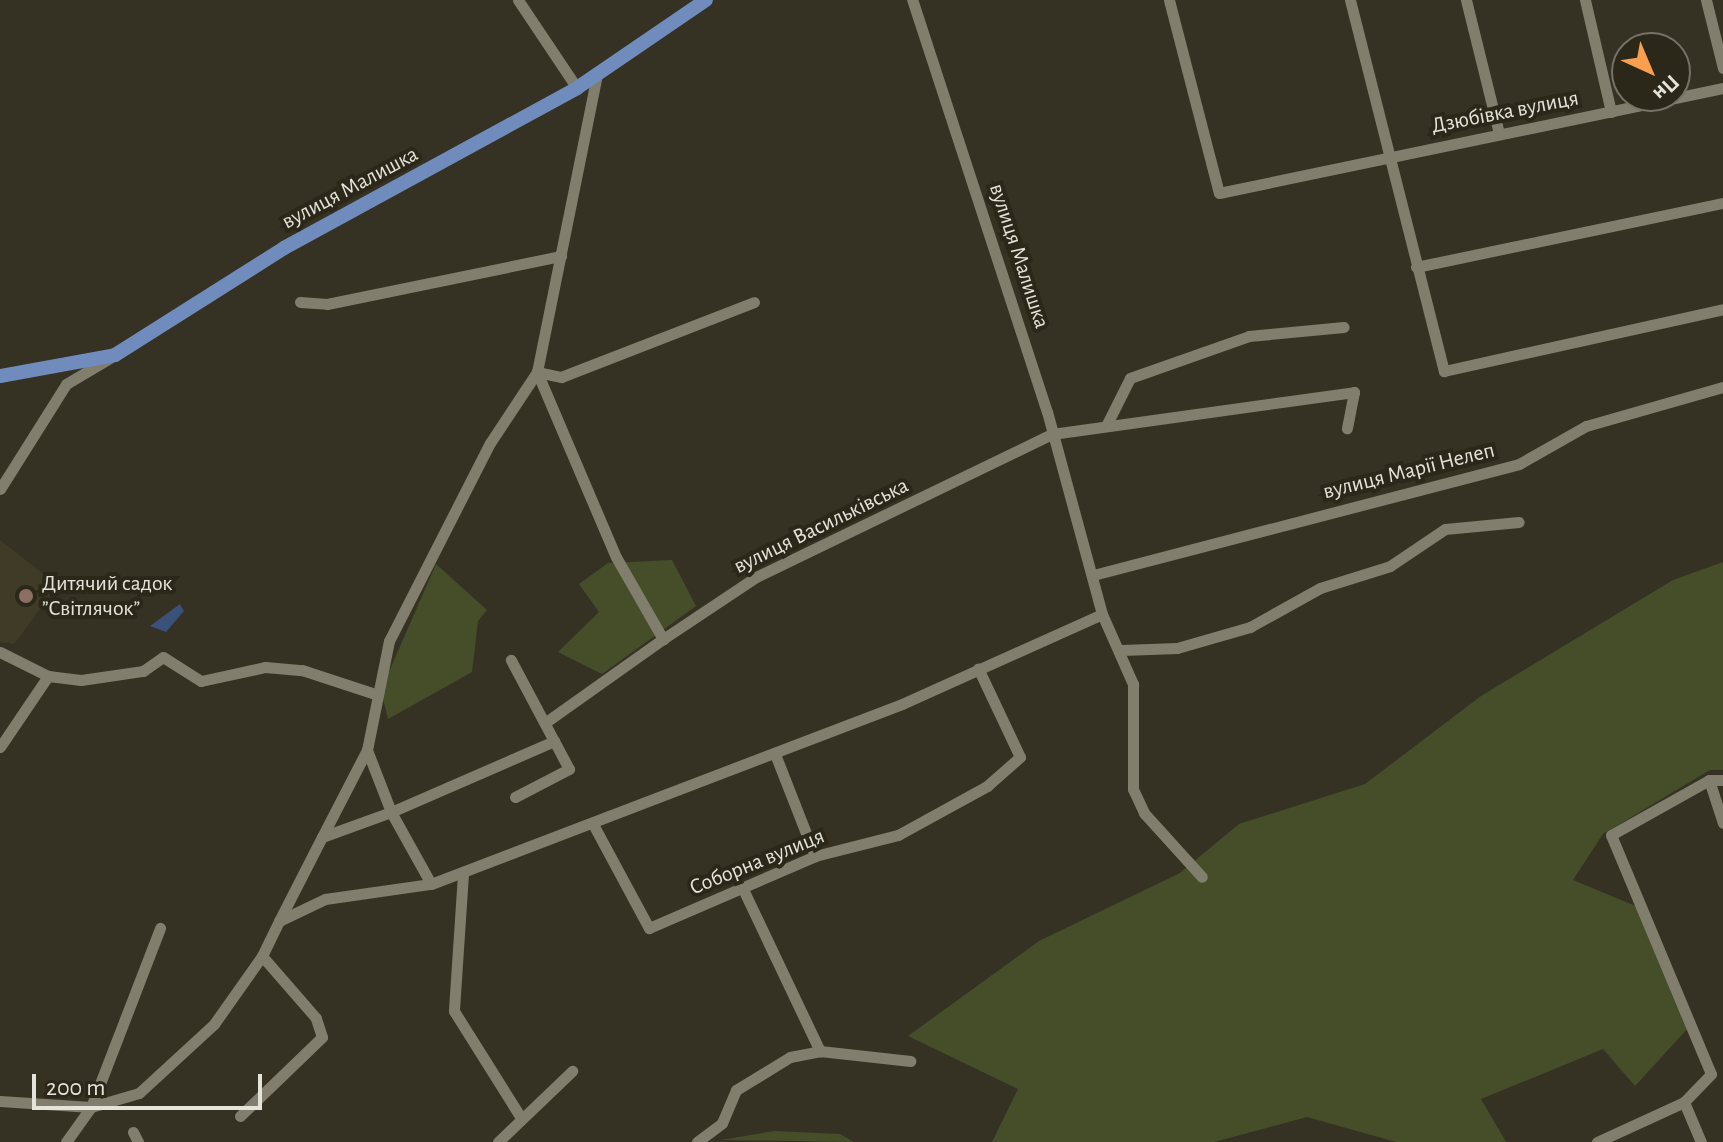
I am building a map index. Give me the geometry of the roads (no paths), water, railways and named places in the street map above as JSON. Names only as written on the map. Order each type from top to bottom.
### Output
[{"type":"main road","name":"вулиця Малишка","points":[[0,376],[115,355],[284,248],[577,88],[706,0]]},
{"type":"street","points":[[518,0],[577,88]]},
{"type":"street","name":"вулиця Малишка","points":[[912,0],[1052,434]]},
{"type":"street","name":"Дзюбівка вулиця","points":[[1169,0],[1219,193],[1611,112]]},
{"type":"street","points":[[1350,0],[1444,371],[1723,309]]},
{"type":"street","points":[[1466,0],[1499,133]]},
{"type":"street","points":[[1585,0],[1611,112]]},
{"type":"street","points":[[1706,0],[1723,68]]},
{"type":"street","points":[[0,1101],[91,1107],[139,1093],[214,1024],[262,956],[367,750],[375,694],[389,641],[490,443],[537,372],[597,75]]},
{"type":"street","name":"Дзюбівка вулиця","points":[[1691,95],[1723,88]]},
{"type":"street","points":[[1416,267],[1723,203]]},
{"type":"street","points":[[300,302],[327,304],[561,256]]},
{"type":"street","points":[[537,372],[561,377],[754,302]]},
{"type":"street","points":[[1107,424],[1130,378],[1249,336],[1344,327]]},
{"type":"street","points":[[0,489],[66,384],[115,355]]},
{"type":"street","points":[[537,372],[616,557],[663,639]]},
{"type":"street","name":"вулиця Марії Нелеп","points":[[1097,574],[1519,464],[1586,426],[1723,387]]},
{"type":"street","name":"вулиця Васильківська","points":[[546,722],[756,577],[1052,434],[1354,392],[1347,428]]},
{"type":"street","points":[[1052,434],[1097,574],[1102,614],[1122,650],[1133,684],[1133,789],[1144,813],[1202,877]]},
{"type":"street","points":[[1122,650],[1177,648],[1250,627],[1320,588],[1390,566],[1445,529],[1519,522]]},
{"type":"street","points":[[279,921],[325,899],[431,884],[594,826],[707,773],[775,754],[1102,614]]},
{"type":"street","points":[[0,652],[48,676],[106,678],[143,671],[163,657],[201,681],[265,667],[302,670],[375,694]]},
{"type":"street","points":[[511,660],[569,769],[515,797]]},
{"type":"street","name":"Соборна вулиця","points":[[594,826],[649,928],[815,856],[898,835],[987,786],[1020,757],[978,668]]},
{"type":"street","points":[[0,747],[48,676]]},
{"type":"street","points":[[322,837],[391,812],[554,741]]},
{"type":"street","points":[[367,750],[391,812],[431,884]]},
{"type":"street","points":[[775,754],[815,856]]},
{"type":"street","points":[[1709,780],[1723,823]]},
{"type":"street","points":[[1597,1142],[1684,1102],[1711,1074],[1707,1051],[1611,835],[1709,780],[1723,780]]},
{"type":"street","points":[[463,874],[454,1011],[521,1118]]},
{"type":"street","points":[[742,887],[820,1051]]},
{"type":"street","points":[[66,1142],[91,1107],[160,928]]},
{"type":"street","points":[[240,1116],[322,1037],[316,1018],[262,956]]},
{"type":"street","points":[[697,1142],[763,1068],[820,1051],[910,1061]]},
{"type":"street","points":[[498,1142],[572,1071]]},
{"type":"street","points":[[1684,1102],[1701,1142]]},
{"type":"water","points":[[180,604],[184,611],[166,632],[150,626]]},
{"type":"place","name":"Дитячий садок ”Світлячок”","points":[[26,596]]}]
